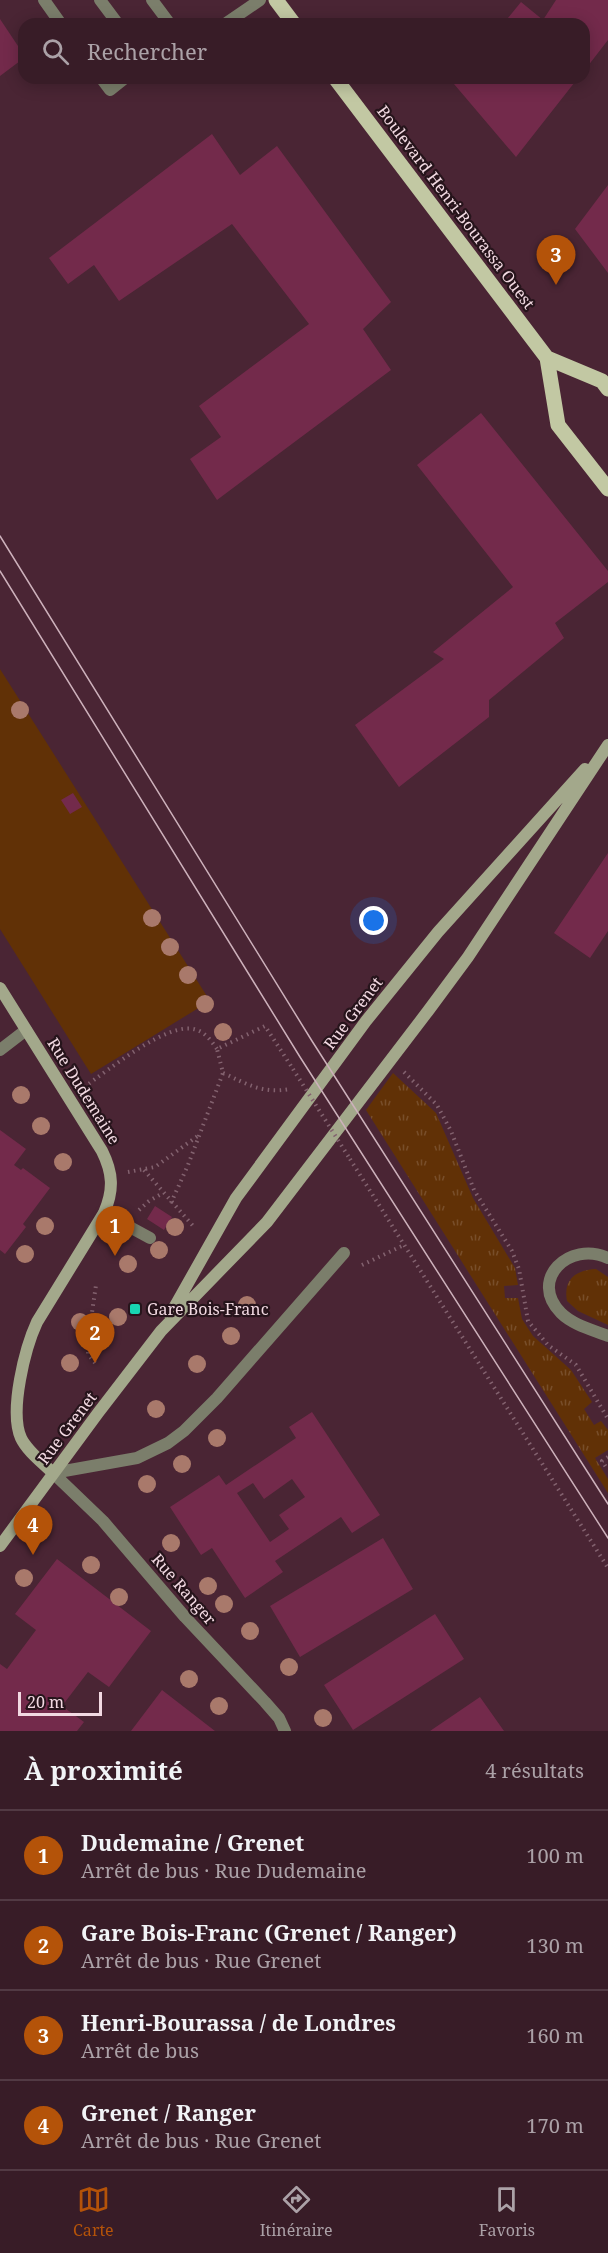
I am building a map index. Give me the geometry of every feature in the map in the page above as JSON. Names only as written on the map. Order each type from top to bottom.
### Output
[{"type":"main road","points":[[276,0],[290,18]]},
{"type":"main road","name":"Boulevard Henri-Bourassa Ouest","points":[[340,84],[547,358],[558,424],[608,489]]},
{"type":"main road","points":[[547,358],[602,381],[608,389]]},
{"type":"street","points":[[44,0],[57,18]]},
{"type":"street","points":[[100,0],[114,18]]},
{"type":"street","points":[[152,0],[166,18]]},
{"type":"street","points":[[234,18],[260,0]]},
{"type":"street","points":[[106,84],[110,90],[118,84]]},
{"type":"street","name":"Rue Grenet","points":[[161,1331],[237,1198],[366,1021],[438,932],[608,745]]},
{"type":"street","name":"Rue Grenet","points":[[0,1546],[161,1331],[267,1222],[428,1011],[468,957],[608,745]]},
{"type":"street","name":"Rue Dudemaine","points":[[0,988],[109,1165],[111,1186],[104,1212],[37,1322],[27,1346],[21,1371],[18,1414],[21,1438],[53,1473]]},
{"type":"street","points":[[0,1050],[26,1030]]},
{"type":"street","points":[[104,1212],[150,1238]]},
{"type":"street","points":[[53,1473],[137,1458],[152,1452],[176,1437],[217,1398],[344,1253]]},
{"type":"street","points":[[608,1258],[598,1253],[581,1253],[566,1258],[555,1266],[550,1282],[551,1300],[562,1315],[583,1327],[608,1336]]},
{"type":"street","name":"Rue Ranger","points":[[53,1473],[103,1521],[185,1617],[279,1718],[285,1731]]},
{"type":"path","points":[[217,1049],[265,1026],[608,1568]]},
{"type":"path","points":[[92,1082],[157,1038],[172,1031],[199,1030],[217,1049],[223,1073],[171,1203]]},
{"type":"path","points":[[403,1072],[437,1105],[451,1131],[474,1190],[512,1251],[519,1269],[528,1321],[548,1345],[576,1365],[608,1419]]},
{"type":"path","points":[[223,1073],[269,1092],[294,1088]]},
{"type":"path","points":[[194,1227],[144,1170],[163,1162],[200,1134]]},
{"type":"path","points":[[136,1213],[149,1201],[163,1193]]},
{"type":"path","points":[[357,1267],[404,1245]]},
{"type":"path","points":[[95,1363],[89,1358],[88,1347],[96,1285]]},
{"type":"path","points":[[608,1457],[602,1461],[608,1470]]},
{"type":"green space","points":[[0,669],[210,1001],[91,1074],[0,929]]},
{"type":"green space","points":[[393,1073],[436,1113],[473,1198],[515,1268],[518,1285],[504,1286],[505,1298],[518,1298],[522,1319],[533,1336],[571,1370],[592,1402],[584,1409],[594,1425],[601,1421],[608,1430],[608,1450],[595,1458],[608,1479],[608,1493],[366,1110]]},
{"type":"green space","points":[[596,1269],[608,1277],[608,1325],[578,1311],[567,1301],[567,1287],[572,1278],[582,1271]]},
{"type":"building","points":[[556,0],[608,0],[608,40],[590,63],[590,18],[544,18]]},
{"type":"building","points":[[521,2],[541,18],[508,18]]},
{"type":"building","points":[[0,19],[18,46],[18,62],[0,76]]},
{"type":"building","points":[[454,84],[573,84],[516,157]]},
{"type":"building","points":[[212,134],[240,175],[277,146],[391,302],[363,329],[391,370],[217,500],[190,459],[221,437],[199,406],[309,324],[232,224],[119,301],[94,265],[68,284],[49,258]]},
{"type":"building","points":[[608,185],[608,273],[575,229]]},
{"type":"building","points":[[481,413],[608,571],[608,582],[555,623],[564,638],[489,700],[489,717],[399,787],[355,725],[444,659],[433,652],[513,587],[417,465]]},
{"type":"building","points":[[73,793],[82,807],[70,814],[61,800]]},
{"type":"building","points":[[608,853],[608,931],[590,958],[554,933]]},
{"type":"building","points":[[0,1130],[26,1149],[14,1165],[21,1170],[23,1168],[50,1188],[23,1224],[26,1227],[5,1254],[0,1250]]},
{"type":"building","points":[[155,1206],[172,1217],[164,1230],[147,1219]]},
{"type":"building","points":[[312,1412],[380,1515],[352,1533],[341,1517],[275,1561],[283,1572],[245,1598],[212,1548],[201,1555],[170,1507],[219,1475],[226,1485],[296,1438],[289,1427]],"holes":[[[292,1479],[305,1497],[279,1515],[289,1529],[270,1542],[237,1493],[253,1483],[264,1499]]]},
{"type":"building","points":[[383,1538],[413,1589],[300,1657],[270,1606]]},
{"type":"building","points":[[57,1559],[151,1631],[109,1687],[88,1672],[62,1706],[84,1722],[77,1731],[0,1731],[0,1664],[7,1669],[36,1630],[15,1614]]},
{"type":"building","points":[[435,1614],[464,1659],[353,1730],[324,1685]]},
{"type":"building","points":[[162,1690],[215,1731],[131,1731]]},
{"type":"building","points":[[480,1697],[504,1731],[430,1731]]},
{"type":"tram line","points":[[0,536],[312,1041],[608,1504]]},
{"type":"tram line","points":[[0,571],[300,1057],[608,1538]]},
{"type":"place","name":"Henri-Bourassa / de Londres","points":[[556,285]]},
{"type":"place","name":"Dudemaine / Grenet","points":[[115,1256]]},
{"type":"place","name":"Gare Bois-Franc","points":[[135,1309]]},
{"type":"place","name":"Gare Bois-Franc (Grenet / Ranger)","points":[[95,1363]]},
{"type":"place","name":"Grenet / Ranger","points":[[33,1555]]}]
